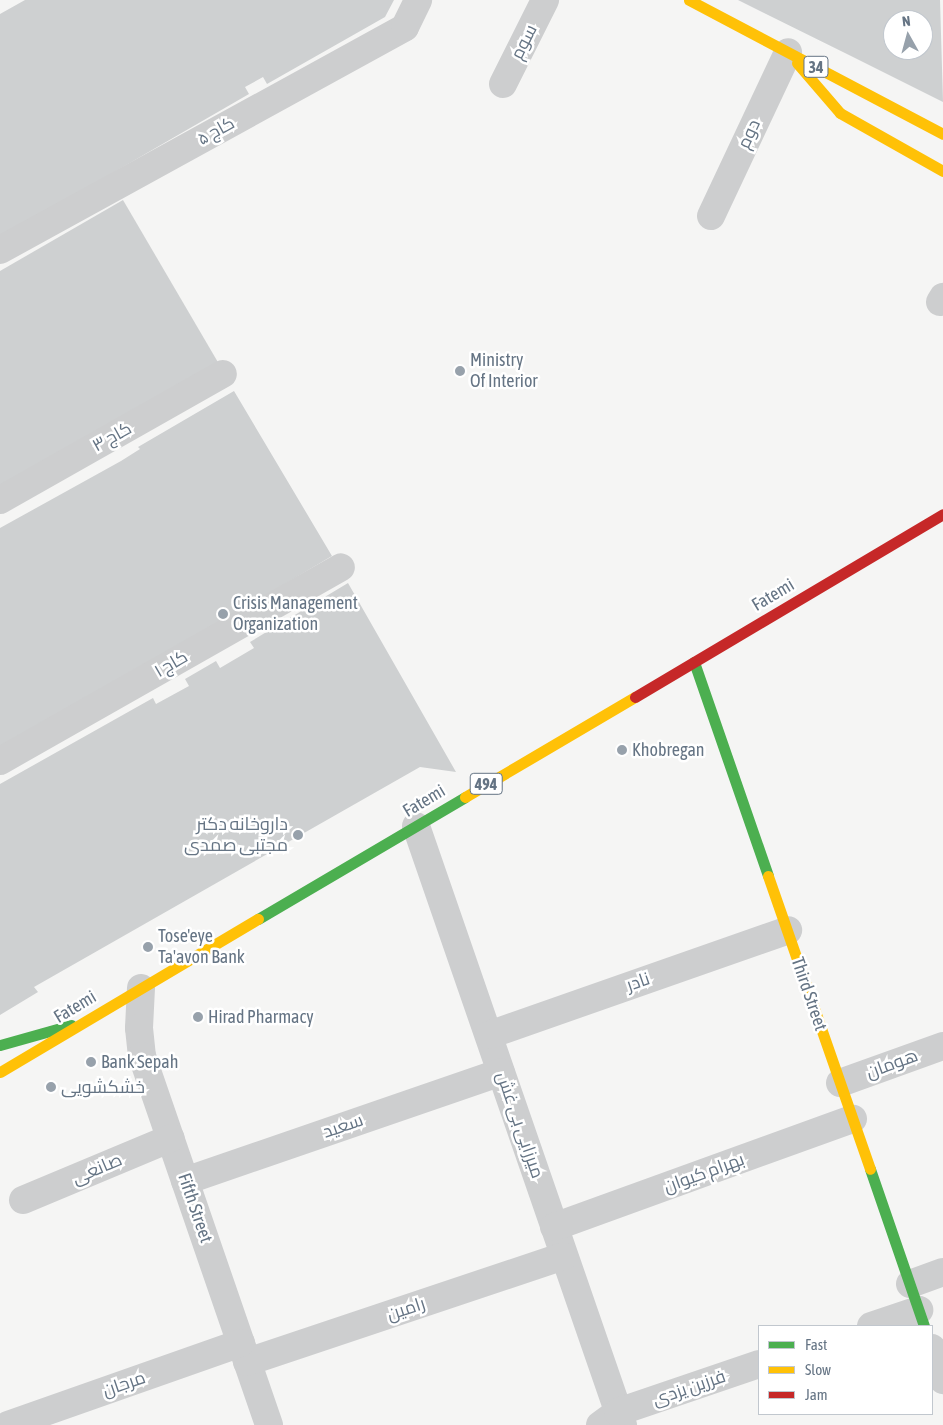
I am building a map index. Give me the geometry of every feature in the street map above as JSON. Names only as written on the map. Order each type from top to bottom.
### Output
[{"type":"main road","name":"34","points":[[689,0],[943,134]]},
{"type":"main road","points":[[788,52],[840,113],[943,171]]},
{"type":"main road","name":"Fatemi","points":[[0,1072],[943,514]]},
{"type":"main road","name":"Third Street","points":[[694,662],[921,1318]]},
{"type":"main road","points":[[0,1045],[87,1020]]},
{"type":"main road","points":[[0,1061],[87,1020]]},
{"type":"street","name":"کاج ۵","points":[[0,250],[405,27],[418,0]]},
{"type":"street","name":"سوم","points":[[503,84],[545,0]]},
{"type":"street","name":"دوم","points":[[711,216],[788,52]]},
{"type":"street","name":"کاج ۳","points":[[0,500],[223,374]]},
{"type":"street","name":"کاج ۱","points":[[0,761],[341,567]]},
{"type":"street","name":"میرزایی بی غش","points":[[416,826],[564,1256],[614,1421]]},
{"type":"street","name":"نادر","points":[[489,1035],[788,930]]},
{"type":"street","name":"Fifth Street","points":[[141,988],[139,1028],[142,1056],[269,1425]]},
{"type":"street","name":"هومان","points":[[840,1083],[943,1046]]},
{"type":"street","name":"سعید","points":[[186,1181],[501,1072]]},
{"type":"street","name":"بهرام کیوان","points":[[554,1227],[853,1119]]},
{"type":"street","name":"صانعی","points":[[23,1200],[171,1138]]},
{"type":"street","name":"رامین","points":[[244,1352],[564,1256]]},
{"type":"street","points":[[910,1284],[943,1272]]},
{"type":"street","points":[[877,1325],[921,1318]]},
{"type":"street","points":[[933,1351],[943,1380]]},
{"type":"street","name":"مرجان","points":[[8,1425],[244,1352]]},
{"type":"street","name":"فرزین یزدی","points":[[614,1421],[758,1364]]},
{"type":"building","points":[[25,0],[394,0],[385,17],[267,84],[263,77],[245,87],[249,94],[0,238],[0,14]]},
{"type":"building","points":[[738,0],[940,0],[943,102]]},
{"type":"building","points":[[123,200],[219,364],[0,493],[0,271]]},
{"type":"building","points":[[234,391],[332,556],[0,752],[0,528],[121,461],[140,449],[138,447]]},
{"type":"building","points":[[348,583],[456,772],[420,767],[34,987],[38,992],[0,1015],[0,784],[153,698],[156,704],[189,686],[185,679],[216,661],[220,668],[254,648],[250,642]]},
{"type":"traffic: fast","points":[[694,662],[768,876]]},
{"type":"traffic: fast","points":[[258,919],[465,797]]},
{"type":"traffic: fast","points":[[0,1045],[71,1025]]},
{"type":"traffic: fast","points":[[870,1169],[924,1325]]},
{"type":"traffic: slow","points":[[689,0],[943,134]]},
{"type":"traffic: slow","points":[[797,63],[840,113],[943,171]]},
{"type":"traffic: slow","points":[[465,797],[635,697]]},
{"type":"traffic: slow","points":[[768,876],[870,1169]]},
{"type":"traffic: slow","points":[[0,1072],[258,919]]},
{"type":"traffic: jam","points":[[635,697],[943,514]]},
{"type":"place","name":"Ministry Of Interior","points":[[460,371]]},
{"type":"place","name":"Crisis Management Organization","points":[[223,614]]},
{"type":"place","name":"Khobregan","points":[[622,750]]},
{"type":"place","name":"داروخانه دکتر مجتبی صمدی","points":[[298,835]]},
{"type":"place","name":"Tose'eye Ta'avon Bank","points":[[148,947]]},
{"type":"place","name":"Hirad Pharmacy","points":[[198,1017]]},
{"type":"place","name":"Bank Sepah","points":[[91,1062]]},
{"type":"place","name":"خشکشویی","points":[[51,1087]]}]
